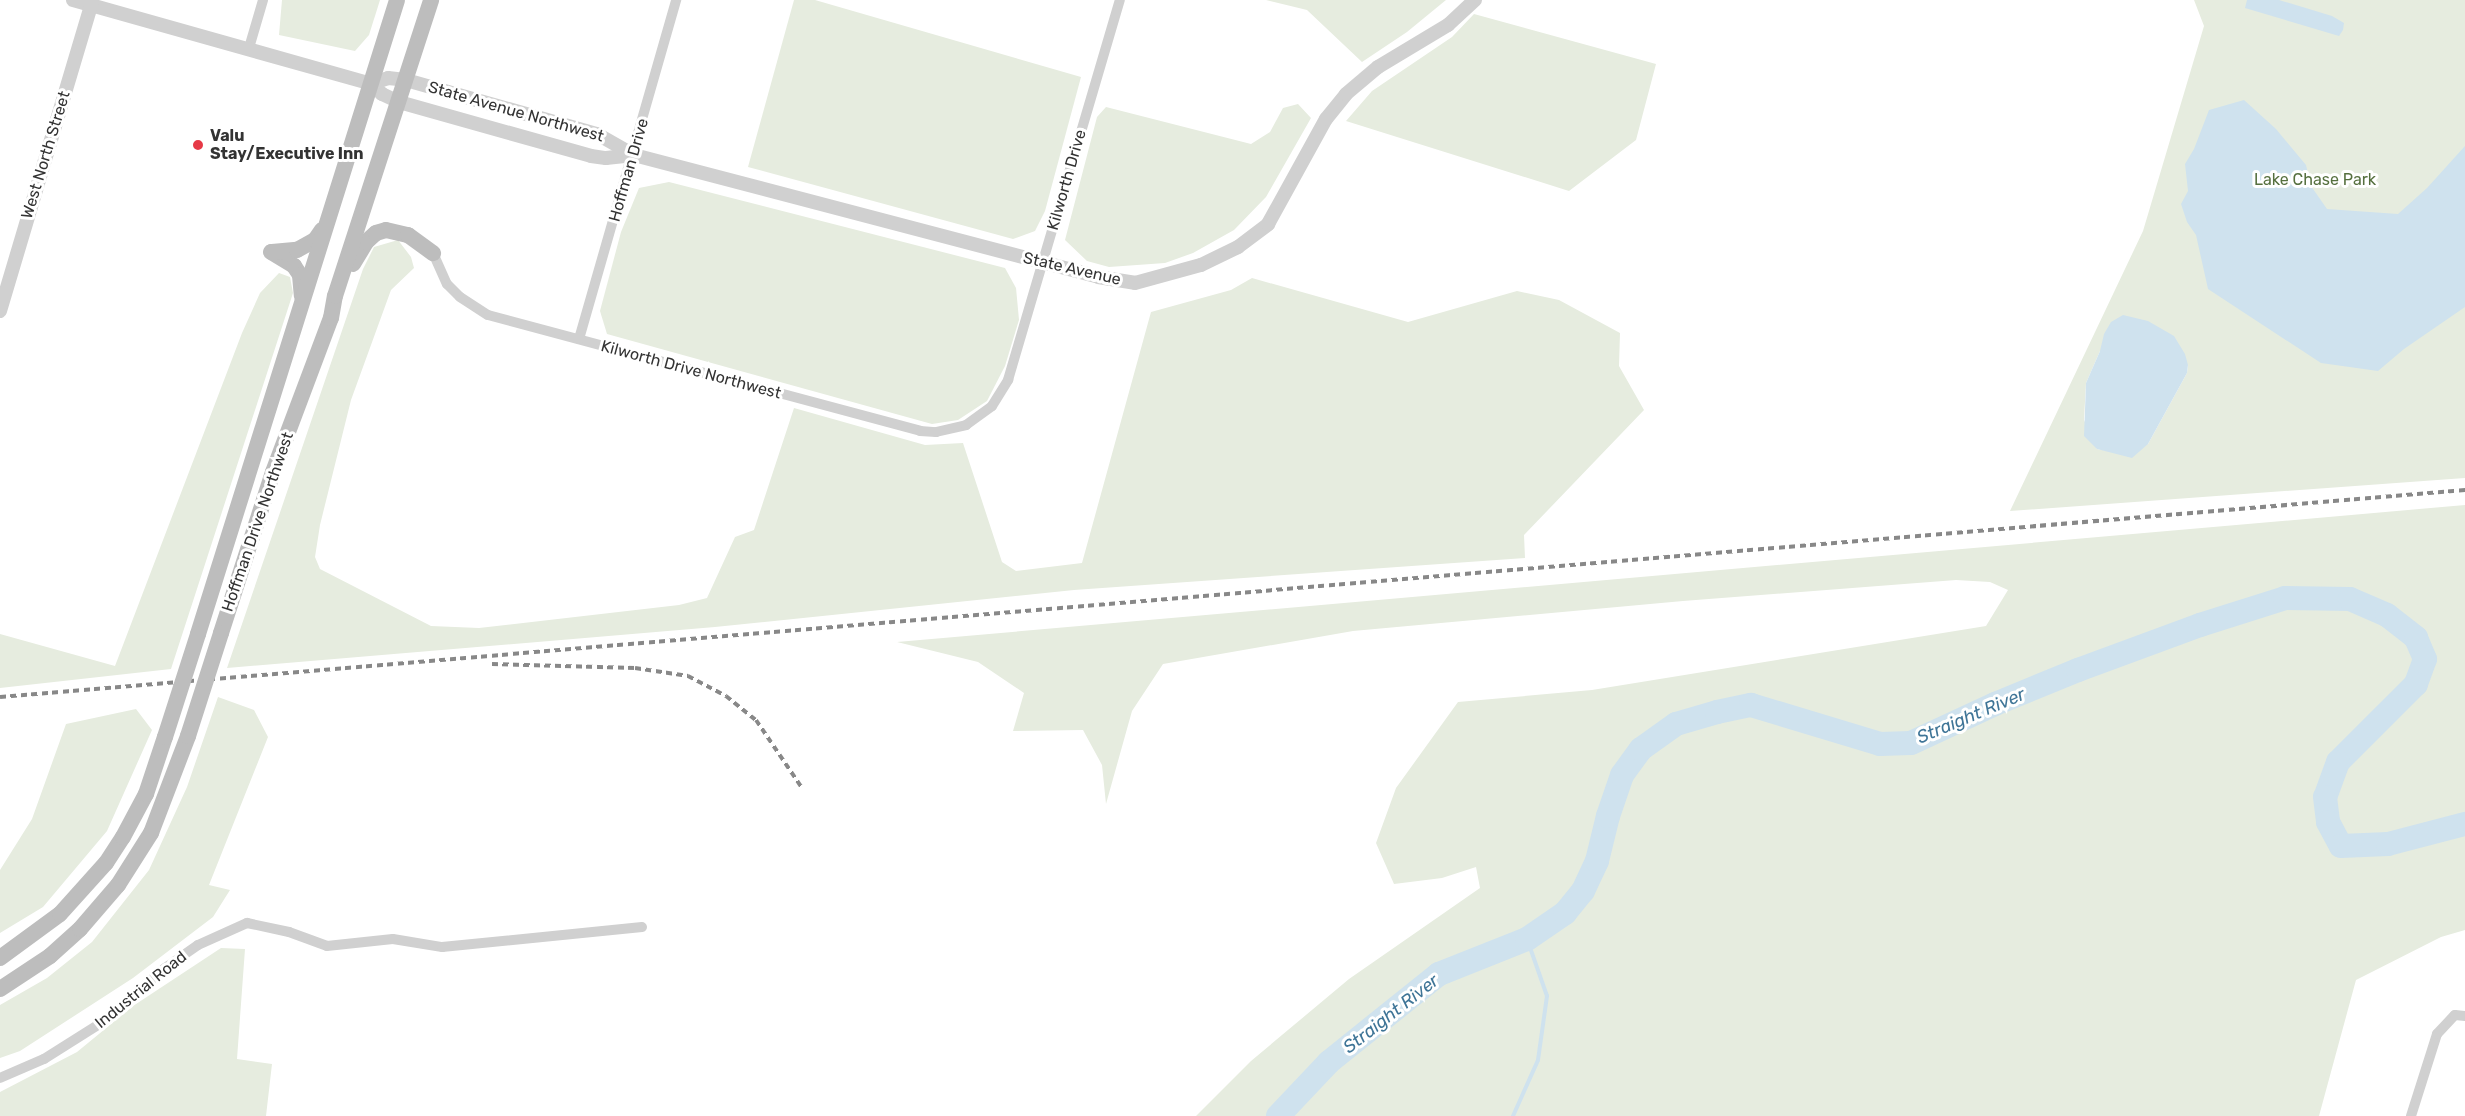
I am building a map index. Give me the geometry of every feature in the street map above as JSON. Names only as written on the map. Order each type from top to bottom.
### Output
[{"type":"main road","name":"Hoffman Drive Northwest","points":[[0,958],[60,914],[106,863],[135,816],[165,737],[397,0]]},
{"type":"main road","name":"Hoffman Drive Northwest","points":[[0,988],[50,956],[80,929],[118,885],[151,833],[188,736],[273,472],[331,318],[336,296],[431,0]]},
{"type":"main road","points":[[302,307],[300,275],[294,266],[271,252],[286,252],[307,246],[315,240],[327,221]]},
{"type":"main road","points":[[331,318],[354,260],[376,233],[398,231],[408,235],[433,253]]},
{"type":"street","name":"State Avenue Northwest","points":[[73,0],[92,3],[370,84],[382,94],[399,102],[591,156],[606,159],[634,155]]},
{"type":"street","points":[[249,48],[263,0]]},
{"type":"street","name":"Hoffman Drive","points":[[579,339],[634,155],[676,0]]},
{"type":"street","name":"Kilworth Drive","points":[[977,419],[992,406],[1008,380],[1120,0]]},
{"type":"street","name":"State Avenue","points":[[634,155],[1098,278],[1135,282],[1201,265],[1238,247],[1268,224],[1326,119],[1346,94],[1378,67],[1448,24],[1475,0]]},
{"type":"street","name":"West North Street","points":[[0,311],[92,3]]},
{"type":"street","name":"State Avenue Northwest","points":[[370,84],[388,78],[406,80],[597,134],[634,155]]},
{"type":"street","name":"Kilworth Drive Northwest","points":[[433,253],[447,284],[488,315],[920,431],[953,430],[977,419]]},
{"type":"street","name":"Industrial Road","points":[[0,1078],[44,1059],[101,1023],[165,968],[198,945],[247,924],[289,932],[327,946],[393,939],[442,947],[642,927]]},
{"type":"street","points":[[2411,1116],[2437,1034],[2455,1015],[2465,1016]]},
{"type":"green space","points":[[282,0],[380,0],[369,35],[355,51],[279,35]]},
{"type":"green space","points":[[794,0],[815,0],[1081,77],[1045,211],[1035,231],[1013,239],[748,167]]},
{"type":"green space","points":[[1266,0],[1446,0],[1407,32],[1362,62],[1307,10]]},
{"type":"green space","name":"Lake Chase Park","points":[[2194,0],[2465,0],[2465,478],[2010,511],[2143,231],[2204,26]],"holes":[[[2100,351],[2188,365],[2187,373],[2148,444],[2108,451],[2097,449],[2084,420],[2086,383]]]},
{"type":"green space","points":[[1474,14],[1656,64],[1636,140],[1569,191],[1346,121],[1372,91],[1452,37]]},
{"type":"green space","points":[[1298,104],[1311,118],[1266,197],[1234,230],[1193,253],[1165,263],[1109,267],[1087,261],[1065,240],[1097,117],[1106,107],[1251,144],[1270,132],[1283,108]]},
{"type":"green space","points":[[669,182],[1005,268],[1016,288],[1019,320],[1005,366],[987,401],[958,420],[932,424],[607,334],[600,311],[621,232],[639,188]]},
{"type":"green space","points":[[398,240],[411,257],[414,268],[391,290],[351,400],[320,525],[315,557],[320,569],[431,626],[479,628],[679,605],[707,598],[735,537],[754,530],[794,408],[925,445],[963,443],[1002,562],[1016,571],[1082,563],[1151,312],[1231,290],[1252,278],[1408,322],[1517,291],[1559,300],[1620,333],[1619,366],[1644,410],[1524,535],[1525,558],[1074,590],[715,627],[227,668],[363,269],[374,247]]},
{"type":"green space","points":[[279,273],[290,277],[293,293],[171,669],[0,688],[0,634],[115,666],[242,333],[260,293]]},
{"type":"green space","points":[[2465,505],[2465,930],[2441,937],[2356,980],[2319,1116],[1196,1116],[1251,1061],[1349,979],[1480,888],[1476,867],[1442,878],[1394,884],[1376,843],[1396,788],[1458,702],[1592,690],[1986,626],[2008,590],[1990,582],[1956,580],[1683,601],[1353,631],[1163,664],[1132,711],[1106,804],[1102,765],[1083,730],[1013,731],[1024,693],[978,662],[897,642]]},
{"type":"green space","points":[[218,697],[254,710],[268,737],[209,885],[230,890],[213,917],[133,978],[20,1051],[0,1058],[0,1005],[47,978],[92,942],[149,870],[187,787]]},
{"type":"green space","points":[[136,709],[152,730],[107,831],[43,907],[0,933],[0,870],[32,819],[66,724]]},
{"type":"green space","points":[[221,948],[245,949],[237,1059],[272,1064],[266,1116],[0,1116],[0,1092],[77,1052],[133,1006]]},
{"type":"water","points":[[2247,0],[2279,0],[2332,16],[2344,23],[2343,30],[2339,36],[2245,8]]},
{"type":"water","points":[[2244,100],[2276,129],[2306,165],[2311,186],[2327,209],[2398,214],[2427,188],[2465,146],[2465,307],[2404,349],[2378,371],[2321,363],[2208,289],[2196,235],[2187,222],[2181,204],[2188,191],[2185,164],[2194,149],[2209,110]]},
{"type":"water","points":[[2123,315],[2148,321],[2174,336],[2185,354],[2188,365],[2187,373],[2148,444],[2132,458],[2097,449],[2084,436],[2086,383],[2100,351],[2104,334],[2111,322]]},
{"type":"waterway","name":"Straight River","points":[[1278,1116],[1329,1062],[1439,974],[1527,939],[1565,913],[1583,891],[1597,861],[1608,816],[1622,775],[1641,749],[1676,724],[1717,712],[1751,705],[1880,744],[1911,743],[1995,704],[2078,670],[2200,625],[2285,598],[2350,599],[2387,615],[2416,638],[2425,659],[2416,684],[2338,762],[2325,797],[2328,822],[2341,846],[2388,844],[2465,824]]},
{"type":"waterway","points":[[1513,1116],[1538,1060],[1547,996],[1527,939]]},
{"type":"railway","points":[[0,697],[2465,490]]},
{"type":"railway","points":[[492,664],[635,668],[688,676],[726,696],[756,720],[802,788]]},
{"type":"place","name":"Valu Stay/Executive Inn","points":[[198,145]]}]
